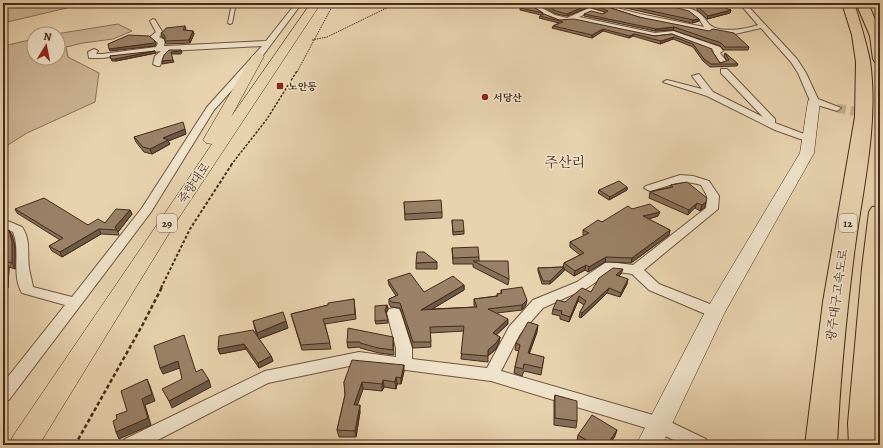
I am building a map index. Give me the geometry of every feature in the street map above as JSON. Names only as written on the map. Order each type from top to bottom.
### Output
[{"type":"highway","name":"광주대구고속도로","points":[[821,445],[825,393],[842,255],[859,158],[864,95],[862,57],[858,34],[848,3]]},
{"type":"highway","points":[[862,3],[876,36],[880,59]]},
{"type":"highway","points":[[865,445],[864,423],[874,268],[880,212]]},
{"type":"main road","name":"죽향대로","points":[[23,445],[167,222],[316,3]]},
{"type":"main road","points":[[167,222],[230,104],[258,56]]},
{"type":"street","points":[[3,395],[147,210],[210,109],[258,56],[299,3]]},
{"type":"street","points":[[590,3],[639,16],[696,28],[709,30],[708,26]]},
{"type":"street","points":[[660,3],[678,7],[700,16],[712,29],[742,32],[762,25]]},
{"type":"street","points":[[649,445],[715,312],[807,153],[814,102],[802,73],[742,3]]},
{"type":"street","points":[[538,8],[553,17],[568,20],[575,18],[589,10],[627,18],[639,16]]},
{"type":"street","points":[[575,18],[656,35],[696,28]]},
{"type":"street","points":[[153,21],[160,33],[154,37],[162,42],[161,48]]},
{"type":"street","points":[[673,33],[717,49],[720,51],[716,53],[723,62]]},
{"type":"street","points":[[94,52],[91,54],[92,56],[107,56],[161,48],[192,51],[268,43]]},
{"type":"street","points":[[157,64],[160,56],[165,51],[161,48]]},
{"type":"street","points":[[724,71],[778,128]]},
{"type":"street","points":[[696,76],[710,94]]},
{"type":"street","points":[[667,82],[710,94],[778,128],[809,139]]},
{"type":"street","points":[[814,102],[837,108]]},
{"type":"street","points":[[636,270],[712,209],[713,196],[705,183],[693,179],[680,178],[650,188]]},
{"type":"street","points":[[3,223],[18,230],[21,237],[22,267],[27,290],[74,302]]},
{"type":"street","points":[[491,375],[514,332],[538,304],[582,286],[610,266],[636,270],[654,287],[715,312]]},
{"type":"street","points":[[394,313],[404,348],[404,364]]},
{"type":"street","points":[[131,445],[265,377],[358,358],[491,375],[660,425],[700,445]]},
{"type":"lane","points":[[230,23],[234,3]]},
{"type":"path","points":[[75,445],[143,324],[190,229],[224,174],[267,119],[286,91],[312,40],[334,3]]},
{"type":"path","points":[[312,40],[327,37],[397,3]]},
{"type":"shaded area","points":[[3,3],[88,3],[3,23]]},
{"type":"shaded area","points":[[118,24],[132,31],[113,39],[66,47],[66,32]]},
{"type":"shaded area","points":[[26,41],[26,66],[66,66],[66,47],[68,57],[99,73],[95,102],[27,133],[3,148],[3,46]]},
{"type":"building","points":[[541,3],[595,3],[639,17],[709,31],[713,29],[734,33],[749,47],[725,47],[721,43],[674,27],[656,29],[584,14],[591,11],[603,14],[608,11],[590,4],[567,14],[556,11]]},
{"type":"building","points":[[615,3],[659,3],[689,11],[699,19],[693,20]]},
{"type":"building","points":[[711,3],[731,10],[708,16],[697,6]]},
{"type":"building","points":[[534,5],[535,8],[543,13],[520,8]]},
{"type":"building","points":[[544,14],[559,20],[574,19],[655,36],[672,34],[712,49],[720,63],[729,60],[725,53],[738,64],[711,64],[704,59],[693,44],[674,37],[661,41],[634,34],[630,36],[603,29],[592,35],[553,26],[563,22],[540,16]]},
{"type":"building","points":[[185,26],[183,30],[193,31],[189,40],[165,41],[165,36],[161,33],[166,28]]},
{"type":"building","points":[[129,35],[149,36],[155,41],[154,43],[109,49],[108,44]]},
{"type":"building","points":[[169,50],[181,51],[171,52],[173,60],[162,61],[164,55]]},
{"type":"building","points":[[155,51],[115,59],[111,59],[110,56]]},
{"type":"building","points":[[183,122],[185,129],[163,138],[168,140],[150,149],[143,147],[134,137]]},
{"type":"building","points":[[619,181],[627,187],[610,197],[599,190]]},
{"type":"building","points":[[687,182],[707,198],[706,202],[702,205],[697,203],[689,210],[650,192],[673,187],[671,185]]},
{"type":"building","points":[[44,198],[88,225],[98,219],[105,223],[116,209],[130,210],[115,227],[117,230],[99,229],[60,252],[49,246],[63,238],[15,209]]},
{"type":"building","points":[[441,200],[442,212],[405,214],[404,202]]},
{"type":"building","points":[[650,204],[660,212],[643,216],[670,230],[632,258],[606,257],[589,267],[586,265],[575,271],[564,263],[584,253],[570,242],[589,233],[583,230],[598,220],[602,222],[628,206],[632,209]]},
{"type":"building","points":[[452,220],[463,220],[464,231],[453,232]]},
{"type":"building","points":[[9,230],[12,242],[12,263],[5,261],[5,282],[3,284],[3,232]]},
{"type":"building","points":[[478,247],[479,257],[453,258],[452,248]]},
{"type":"building","points":[[417,252],[424,252],[437,262],[416,263]]},
{"type":"building","points":[[473,261],[508,261],[509,279]]},
{"type":"building","points":[[564,267],[550,281],[543,281],[538,268]]},
{"type":"building","points":[[613,268],[623,269],[616,275],[628,279],[621,293],[609,288],[582,313],[580,312],[586,301],[579,296],[570,317],[561,314],[562,311],[553,309],[557,300],[565,302],[582,288],[591,292],[599,278]]},
{"type":"building","points":[[410,273],[424,292],[453,276],[464,285],[421,310],[477,307],[474,299],[498,296],[497,294],[502,293],[501,290],[522,287],[527,300],[522,305],[488,309],[508,319],[493,333],[500,337],[488,350],[488,356],[461,354],[464,326],[430,327],[431,342],[413,342],[400,303],[391,302],[389,299],[398,295],[388,280]]},
{"type":"building","points":[[354,299],[355,314],[323,319],[330,343],[301,345],[291,314],[328,305],[328,303]]},
{"type":"building","points":[[387,305],[385,310],[388,320],[375,321],[375,306]]},
{"type":"building","points":[[283,312],[286,321],[257,333],[253,321]]},
{"type":"building","points":[[528,322],[538,325],[528,353],[544,357],[542,368],[524,364],[523,369],[515,367],[520,345],[516,343]]},
{"type":"building","points":[[348,328],[393,337],[393,350],[378,348],[360,342],[347,342]]},
{"type":"building","points":[[253,330],[271,356],[258,363],[244,344],[218,349],[219,336]]},
{"type":"building","points":[[184,335],[196,372],[202,369],[209,380],[169,401],[162,389],[182,379],[178,361],[160,368],[154,346]]},
{"type":"building","points":[[352,360],[404,365],[401,378],[396,377],[395,382],[383,380],[382,384],[362,382],[354,405],[360,405],[355,431],[337,430],[345,395],[344,382]]},
{"type":"building","points":[[147,379],[152,394],[142,399],[148,418],[116,432],[113,421],[117,419],[116,415],[127,411],[121,391]]},
{"type":"building","points":[[555,395],[577,401],[577,421],[555,418]]},
{"type":"building","points":[[592,415],[617,430],[607,445],[595,445],[578,435]]},
{"type":"tunnel","points":[[837,108],[880,116]]},
{"type":"place","name":"노안동","points":[[280,86]]},
{"type":"place","name":"서당산","points":[[485,97]]},
{"type":"district","name":"주산리","points":[[565,162]]}]
